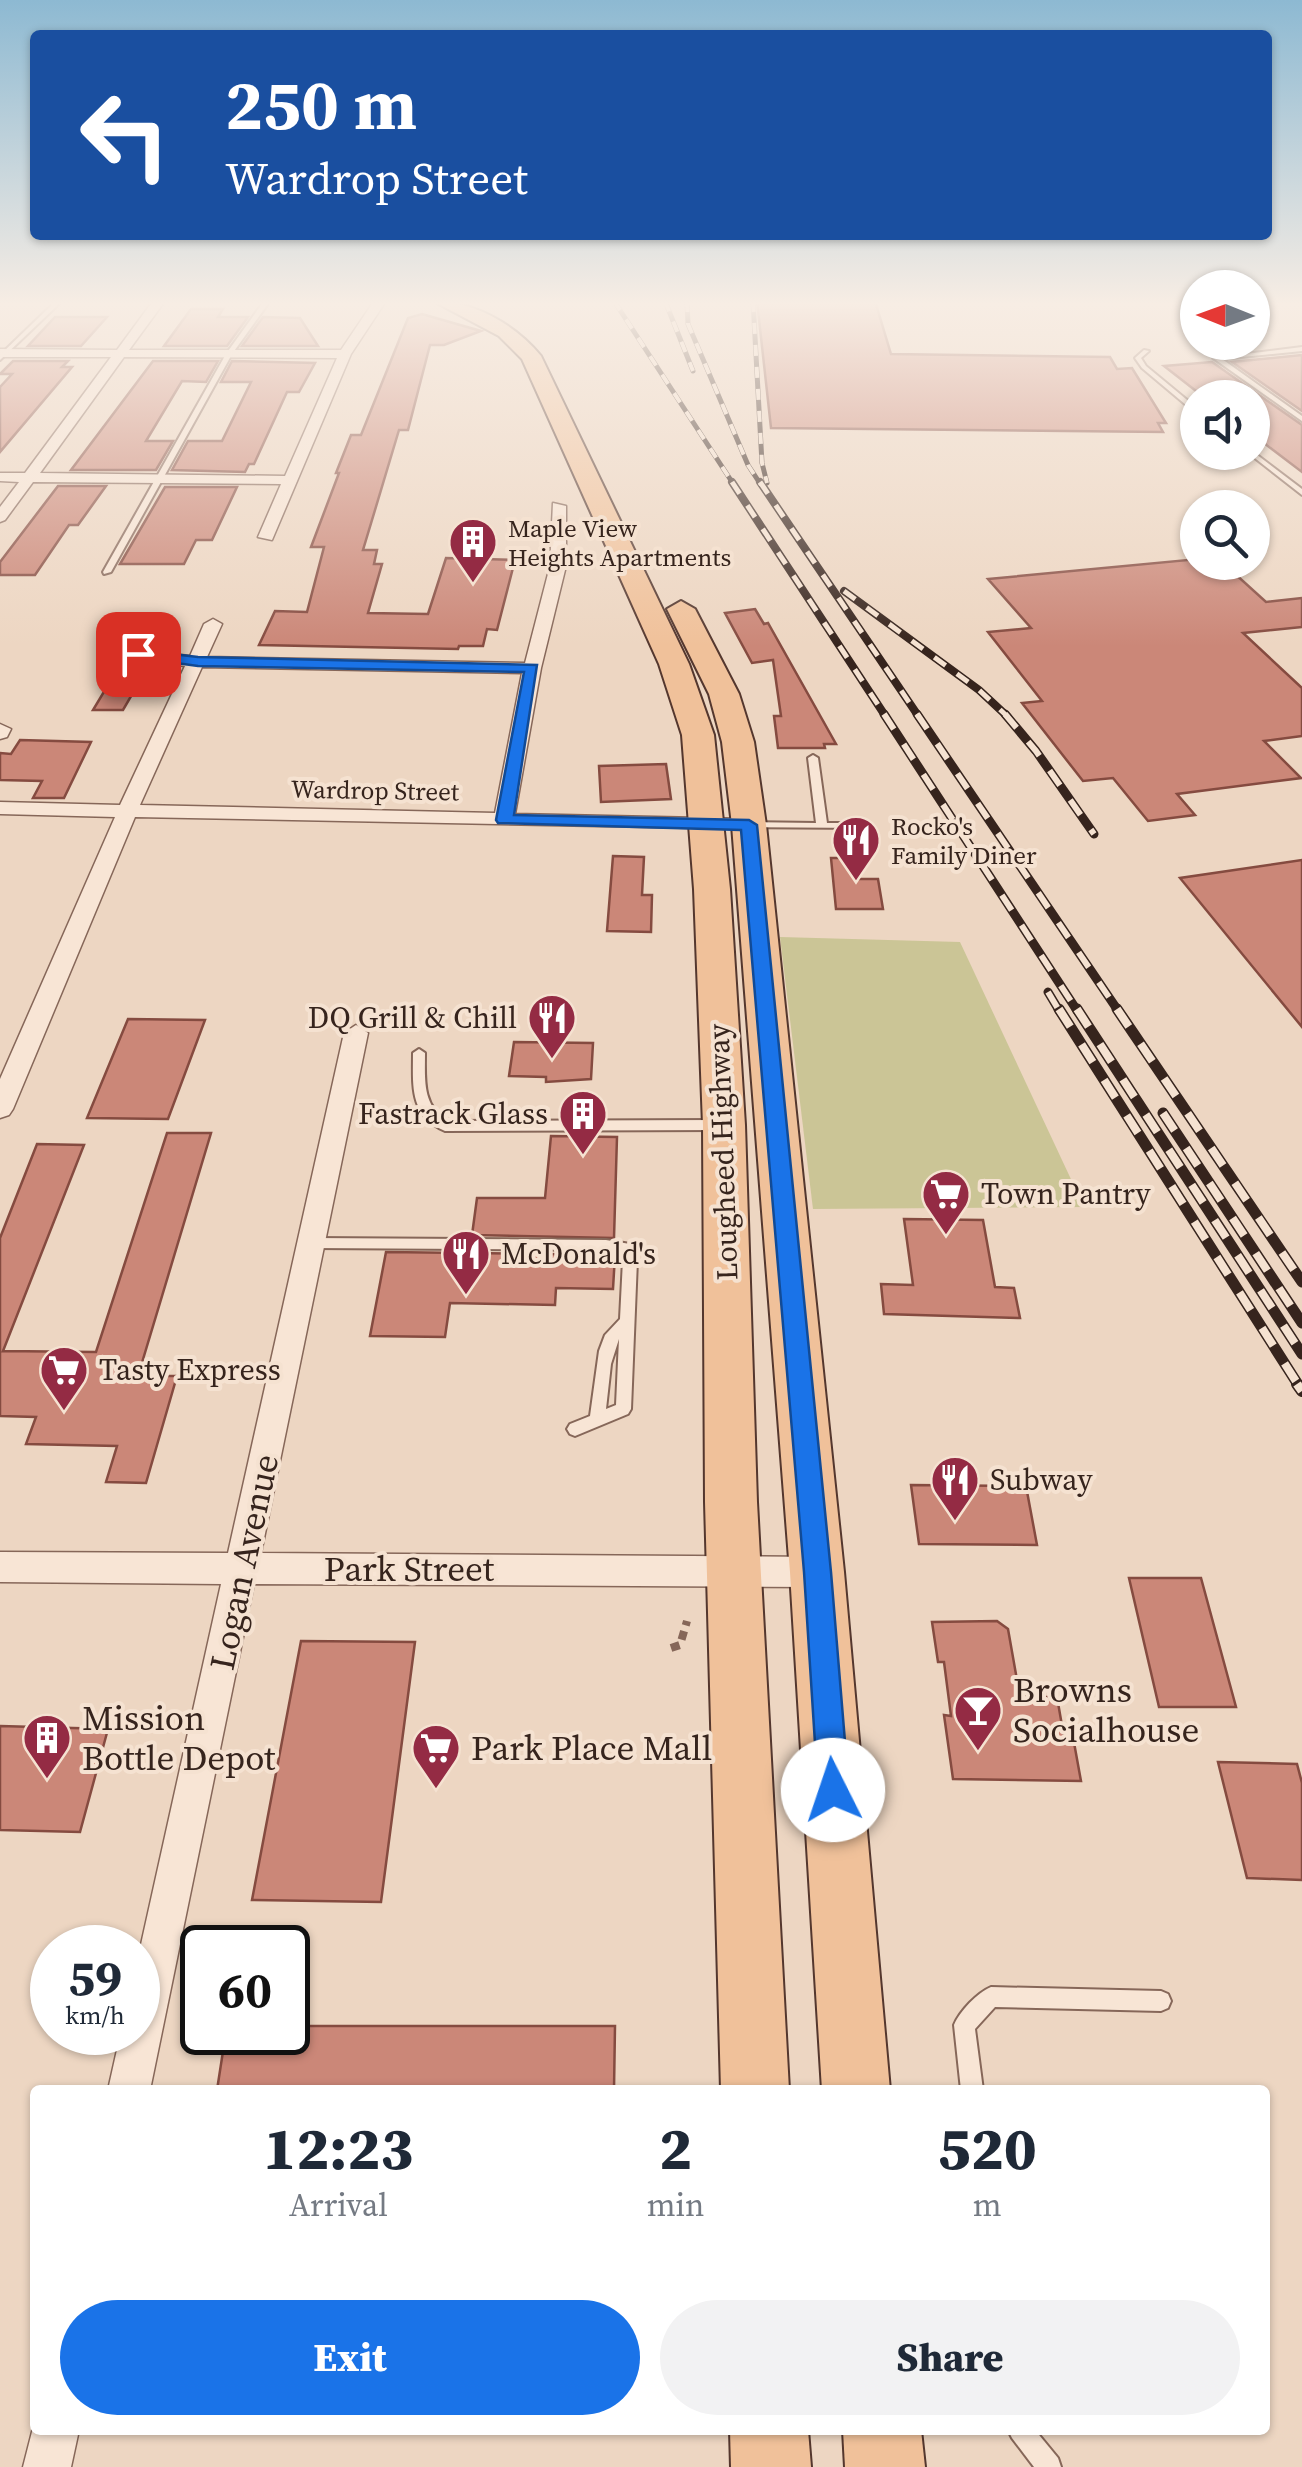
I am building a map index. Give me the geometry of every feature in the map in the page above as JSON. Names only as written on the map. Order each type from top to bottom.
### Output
[{"type":"main road","name":"Lougheed Highway","points":[[559,416],[674,664],[727,825],[818,1572],[856,2085]]},
{"type":"main road","points":[[583,416],[652,552]]},
{"type":"main road","name":"Lougheed Highway","points":[[670,587],[724,694],[738,742],[727,825],[712,889],[724,1125],[734,1571],[755,2085]]},
{"type":"main road","points":[[769,2435],[771,2467]]},
{"type":"main road","points":[[882,2435],[884,2467]]},
{"type":"street","points":[[0,517],[73,416]]},
{"type":"street","points":[[266,537],[319,416]]},
{"type":"street","points":[[0,477],[293,480]]},
{"type":"street","points":[[504,820],[532,668],[558,566],[558,506]]},
{"type":"street","points":[[0,1109],[126,813],[213,624]]},
{"type":"street","points":[[138,654],[198,662],[532,668]]},
{"type":"street","name":"Wardrop Street","points":[[0,808],[727,825]]},
{"type":"street","name":"Logan Avenue","points":[[131,2085],[356,1033]]},
{"type":"street","name":"Park Street","points":[[0,1568],[818,1572]]},
{"type":"street","points":[[47,2467],[54,2435]]},
{"type":"lane","points":[[107,572],[193,416]]},
{"type":"lane","points":[[1270,467],[1302,492]]},
{"type":"lane","points":[[813,758],[822,826]]},
{"type":"lane","points":[[727,825],[862,826]]},
{"type":"lane","points":[[419,1053],[420,1107],[429,1118],[444,1126],[724,1125]]},
{"type":"lane","points":[[312,1243],[625,1248],[630,1260],[628,1321],[612,1330],[606,1341],[598,1419],[575,1428]]},
{"type":"lane","points":[[971,2085],[964,2025],[991,1997],[1161,2001]]},
{"type":"lane","points":[[1024,2435],[1049,2467]]},
{"type":"path","points":[[671,1648],[680,1644],[687,1620]]},
{"type":"shaded area","points":[[780,937],[960,942],[1084,1207],[813,1209]]},
{"type":"building","points":[[0,416],[30,416],[0,452]]},
{"type":"building","points":[[112,416],[161,416],[146,441],[173,441],[156,470],[71,470]]},
{"type":"building","points":[[234,416],[276,416],[254,464],[249,464],[245,472],[172,470],[188,441],[222,441]]},
{"type":"building","points":[[369,416],[412,416],[408,430],[399,430],[363,550],[377,550],[374,564],[382,564],[368,613],[428,614],[446,558],[515,560],[497,630],[487,629],[483,646],[458,649],[259,645],[275,611],[307,612],[324,547],[311,547],[351,435],[361,435]]},
{"type":"building","points":[[770,416],[1162,416],[1166,423],[1158,423],[1163,432],[771,428]]},
{"type":"building","points":[[1270,416],[1289,416],[1302,425],[1302,472],[1270,448]]},
{"type":"building","points":[[58,486],[106,486],[78,525],[69,525],[35,575],[0,575],[0,562]]},
{"type":"building","points":[[165,487],[237,487],[212,540],[196,540],[184,564],[120,564]]},
{"type":"building","points":[[1180,561],[1180,580],[1242,580],[1266,602],[1302,598],[1302,627],[1243,633],[1302,688],[1302,736],[1264,741],[1301,778],[1177,794],[1195,815],[1148,821],[1113,778],[1083,781],[1022,703],[1042,701],[988,632],[1031,628],[988,579]]},
{"type":"building","points":[[755,609],[764,624],[768,623],[836,744],[824,744],[825,748],[778,748],[774,716],[781,716],[773,660],[752,663],[725,613]]},
{"type":"building","points":[[108,685],[137,686],[123,710],[93,710]]},
{"type":"building","points":[[20,740],[91,742],[64,798],[33,798],[42,781],[0,780],[0,753],[11,754]]},
{"type":"building","points":[[666,764],[671,799],[601,802],[599,766]]},
{"type":"building","points":[[613,856],[644,857],[642,895],[652,895],[651,932],[607,931]]},
{"type":"building","name":"Rocko's Family Diner","points":[[831,858],[856,858],[859,879],[878,879],[883,909],[836,909]]},
{"type":"building","points":[[1302,860],[1302,1027],[1180,878]]},
{"type":"building","points":[[128,1019],[205,1020],[168,1119],[87,1118]]},
{"type":"building","name":"DQ Grill & Chill","points":[[514,1042],[593,1043],[591,1079],[546,1082],[546,1077],[509,1076]]},
{"type":"building","points":[[167,1133],[211,1133],[138,1376],[177,1376],[146,1483],[106,1482],[117,1446],[26,1444],[36,1417],[0,1416],[0,1238],[37,1144],[84,1145],[3,1351],[96,1352]]},
{"type":"building","points":[[551,1136],[617,1137],[614,1238],[472,1235],[477,1198],[545,1198]]},
{"type":"building","points":[[904,1219],[983,1220],[995,1287],[1014,1288],[1020,1318],[884,1314],[881,1284],[913,1285]]},
{"type":"building","name":"McDonald's","points":[[386,1252],[615,1255],[613,1289],[556,1288],[555,1305],[450,1303],[445,1337],[370,1336]]},
{"type":"building","points":[[911,1485],[1026,1486],[1037,1545],[919,1544]]},
{"type":"building","points":[[1129,1578],[1201,1578],[1236,1707],[1159,1707]]},
{"type":"building","points":[[997,1621],[1008,1629],[1020,1697],[1057,1697],[1064,1737],[1073,1737],[1081,1781],[953,1779],[944,1715],[951,1716],[944,1662],[938,1662],[932,1622]]},
{"type":"building","points":[[301,1641],[415,1642],[381,1902],[252,1900]]},
{"type":"building","name":"Mission Bottle Depot","points":[[0,1726],[108,1729],[80,1832],[0,1830]]},
{"type":"building","points":[[1218,1762],[1297,1764],[1302,1783],[1302,1880],[1247,1878]]},
{"type":"building","points":[[310,2026],[615,2026],[614,2085],[218,2085],[222,2055],[310,2055]]},
{"type":"railway","points":[[689,416],[734,485]]},
{"type":"railway","points":[[727,416],[761,485]]},
{"type":"railway","points":[[759,416],[767,483]]},
{"type":"railway","points":[[732,482],[886,717]]},
{"type":"railway","points":[[760,482],[919,717]]},
{"type":"railway","points":[[844,591],[979,690],[1006,715]]},
{"type":"railway","points":[[884,714],[1078,1012]]},
{"type":"railway","points":[[917,714],[1119,1012]]},
{"type":"railway","points":[[1006,715],[1094,834]]},
{"type":"railway","points":[[1048,992],[1060,1012]]},
{"type":"railway","points":[[1059,1009],[1299,1386]]},
{"type":"railway","points":[[1077,1009],[1302,1354]]},
{"type":"railway","points":[[1117,1009],[1302,1282]]},
{"type":"railway","points":[[1163,1113],[1302,1323]]},
{"type":"railway","points":[[1297,1384],[1302,1391]]},
{"type":"place","name":"Maple View Heights Apartments","points":[[473,584]]},
{"type":"place","name":"Rocko's Family Diner","points":[[856,882]]},
{"type":"place","name":"DQ Grill & Chill","points":[[552,1060]]},
{"type":"place","name":"Fastrack Glass","points":[[583,1156]]},
{"type":"place","name":"Town Pantry","points":[[946,1236]]},
{"type":"place","name":"McDonald's","points":[[466,1296]]},
{"type":"place","name":"Tasty Express","points":[[64,1412]]},
{"type":"place","name":"Subway","points":[[955,1522]]},
{"type":"place","name":"Browns Socialhouse","points":[[978,1752]]},
{"type":"place","name":"Mission Bottle Depot","points":[[47,1780]]},
{"type":"place","name":"Park Place Mall","points":[[436,1790]]},
{"type":"route","points":[[138,654],[198,662],[532,668],[504,820],[749,825],[818,1572],[833,1790]]}]
